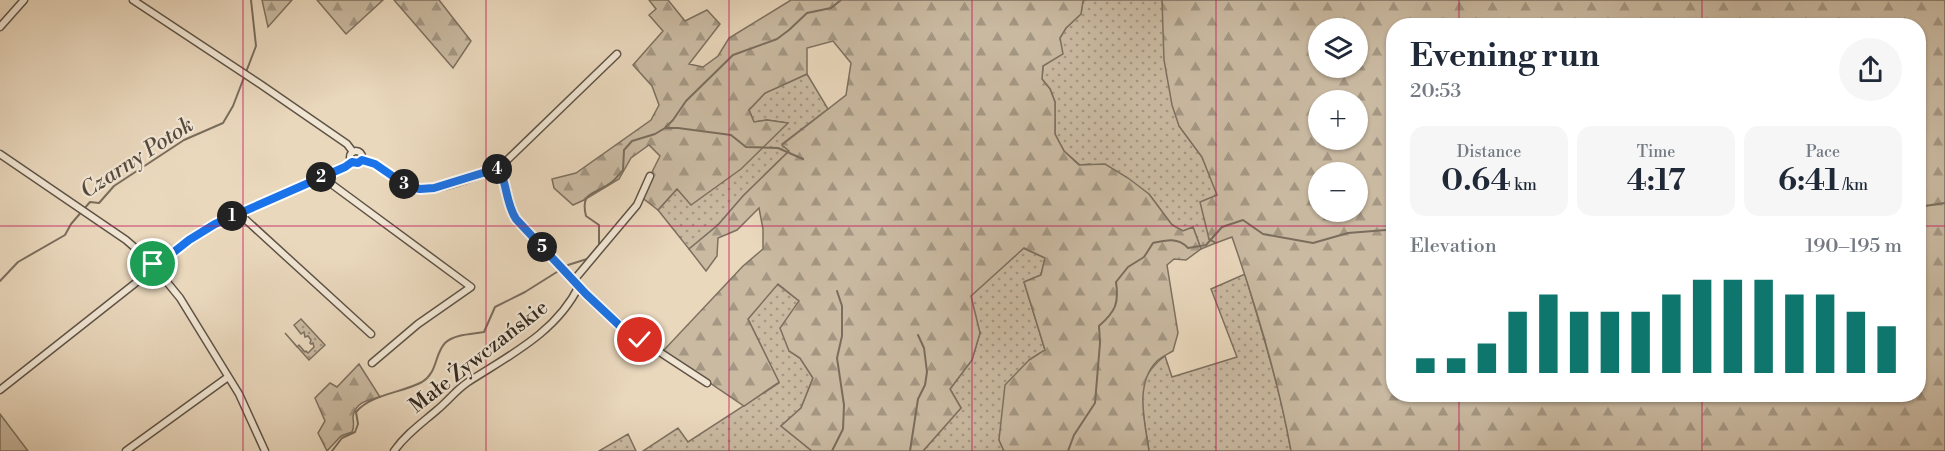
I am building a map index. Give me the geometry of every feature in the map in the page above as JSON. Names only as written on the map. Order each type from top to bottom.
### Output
[{"type":"street","points":[[0,27],[24,0]]},
{"type":"street","points":[[133,0],[343,141],[354,152],[360,153],[362,160]]},
{"type":"street","points":[[0,390],[199,234],[241,212],[352,162],[358,163],[362,160],[375,164],[407,186],[420,189],[434,188],[499,168],[617,54]]},
{"type":"street","points":[[352,162],[350,156],[354,152]]},
{"type":"street","points":[[0,154],[135,248],[155,267],[180,298],[239,394],[265,451]]},
{"type":"street","points":[[499,168],[513,216],[577,283],[621,327],[707,383]]},
{"type":"street","points":[[326,175],[330,183],[471,287],[418,324],[372,363]]},
{"type":"street","name":"Małe Żywczańskie","points":[[394,451],[413,429],[460,388],[539,336],[566,309],[577,283],[637,205],[650,176]]},
{"type":"street","points":[[241,212],[245,219],[371,334]]},
{"type":"street","points":[[126,451],[228,377]]},
{"type":"green space","points":[[262,0],[292,0],[268,27]]},
{"type":"green space","points":[[317,0],[383,0],[346,34]]},
{"type":"green space","points":[[394,0],[439,0],[471,41],[453,68]]},
{"type":"green space","points":[[649,0],[668,0],[685,21],[707,10],[720,24],[689,64],[703,67],[718,56],[729,38],[791,0],[1086,0],[1083,1],[1081,14],[1066,28],[1060,38],[1063,54],[1043,66],[1042,79],[1050,89],[1055,102],[1055,134],[1064,151],[1079,165],[1105,164],[1149,194],[1172,225],[1183,231],[1193,227],[1201,249],[1186,260],[1174,259],[1167,265],[1178,333],[1173,351],[1157,361],[1145,381],[1143,404],[1149,451],[1004,451],[999,440],[1005,385],[1029,360],[1045,350],[1024,282],[1041,275],[1045,258],[1024,248],[971,296],[980,333],[972,360],[950,389],[961,408],[923,451],[812,451],[781,426],[801,408],[813,378],[800,358],[789,351],[780,328],[799,301],[778,284],[748,319],[779,382],[744,406],[663,351],[743,266],[763,249],[763,229],[759,208],[737,230],[718,238],[717,256],[706,271],[689,249],[718,225],[743,196],[789,151],[782,145],[846,95],[851,63],[833,41],[807,48],[807,74],[765,93],[749,110],[754,122],[767,120],[788,123],[741,169],[691,205],[677,189],[658,210],[640,196],[660,156],[649,145],[631,158],[619,179],[573,205],[554,188],[552,179],[576,173],[651,120],[659,105],[652,86],[633,65],[663,31],[649,15],[656,9]]},
{"type":"green space","points":[[1083,0],[1162,0],[1179,126],[1202,157],[1218,196],[1209,239],[1216,243],[1201,249],[1193,227],[1183,231],[1172,225],[1149,194],[1090,164],[1080,165],[1064,151],[1055,134],[1055,102],[1050,89],[1042,79],[1043,66],[1066,28],[1081,14]]},
{"type":"green space","points":[[1162,0],[1945,0],[1945,451],[1291,451],[1280,396],[1250,289],[1232,237],[1216,243],[1209,239],[1200,202],[1217,195],[1202,157],[1179,126],[1172,105],[1164,60]]},
{"type":"green space","points":[[807,74],[828,109],[782,144],[789,151],[743,196],[718,225],[689,249],[658,210],[677,189],[787,123],[767,120],[754,122],[749,110],[765,93]]},
{"type":"green space","points":[[1023,248],[1045,258],[1041,275],[1024,282],[1045,350],[1029,360],[999,440],[1004,451],[923,451],[961,408],[950,389],[972,360],[980,333],[970,296]]},
{"type":"green space","points":[[1245,274],[1277,384],[1291,451],[1149,451],[1142,399],[1146,377],[1165,356],[1172,377],[1237,357],[1211,289]]},
{"type":"green space","points":[[777,284],[799,301],[789,351],[800,358],[813,378],[801,408],[781,426],[812,451],[643,451],[678,428],[688,442],[779,383],[748,319]]},
{"type":"green space","points":[[301,319],[325,345],[309,360],[297,347],[299,345],[308,353],[314,347],[308,336],[305,337],[304,332],[301,334],[294,325]]},
{"type":"green space","points":[[359,364],[380,397],[356,408],[352,432],[341,436],[327,451],[318,433],[325,421],[315,398],[330,383],[337,387]]},
{"type":"green space","points":[[0,414],[28,451],[0,451]]},
{"type":"green space","points":[[628,434],[636,451],[599,451]]},
{"type":"waterway","name":"Czarny Potok","points":[[0,281],[18,262],[65,235],[71,224],[90,202],[99,203],[114,186],[184,140],[223,123],[233,106],[256,46],[251,0]]},
{"type":"waterway","points":[[332,451],[342,438],[355,432],[358,424],[356,412],[362,406],[378,397],[414,386],[427,378],[445,343],[458,336],[484,332],[495,307],[525,292],[568,265],[587,259],[599,245],[599,225],[586,216],[585,202],[590,195],[611,183],[623,170],[624,150],[632,141],[655,134],[665,128],[686,101],[733,55],[777,39],[807,13],[831,8],[841,0]]},
{"type":"waterway","points":[[666,128],[731,135],[746,147],[778,148],[803,159]]},
{"type":"waterway","points":[[1926,206],[1945,203]]},
{"type":"waterway","points":[[1068,451],[1074,435],[1095,403],[1100,343],[1099,326],[1115,306],[1116,282],[1128,267],[1144,257],[1153,243],[1176,241],[1188,248],[1206,245],[1222,227],[1243,220],[1263,234],[1313,243],[1348,233],[1386,230]]},
{"type":"waterway","points":[[832,451],[843,429],[844,405],[837,358],[842,336],[842,306],[837,291]]},
{"type":"waterway","points":[[910,451],[918,399],[925,385],[927,372],[924,348],[918,335]]},
{"type":"route","points":[[153,264],[155,267],[192,238],[219,222],[352,162],[358,163],[362,160],[371,162],[407,186],[420,189],[434,188],[499,168],[513,216],[586,294],[621,327],[640,340]]}]
